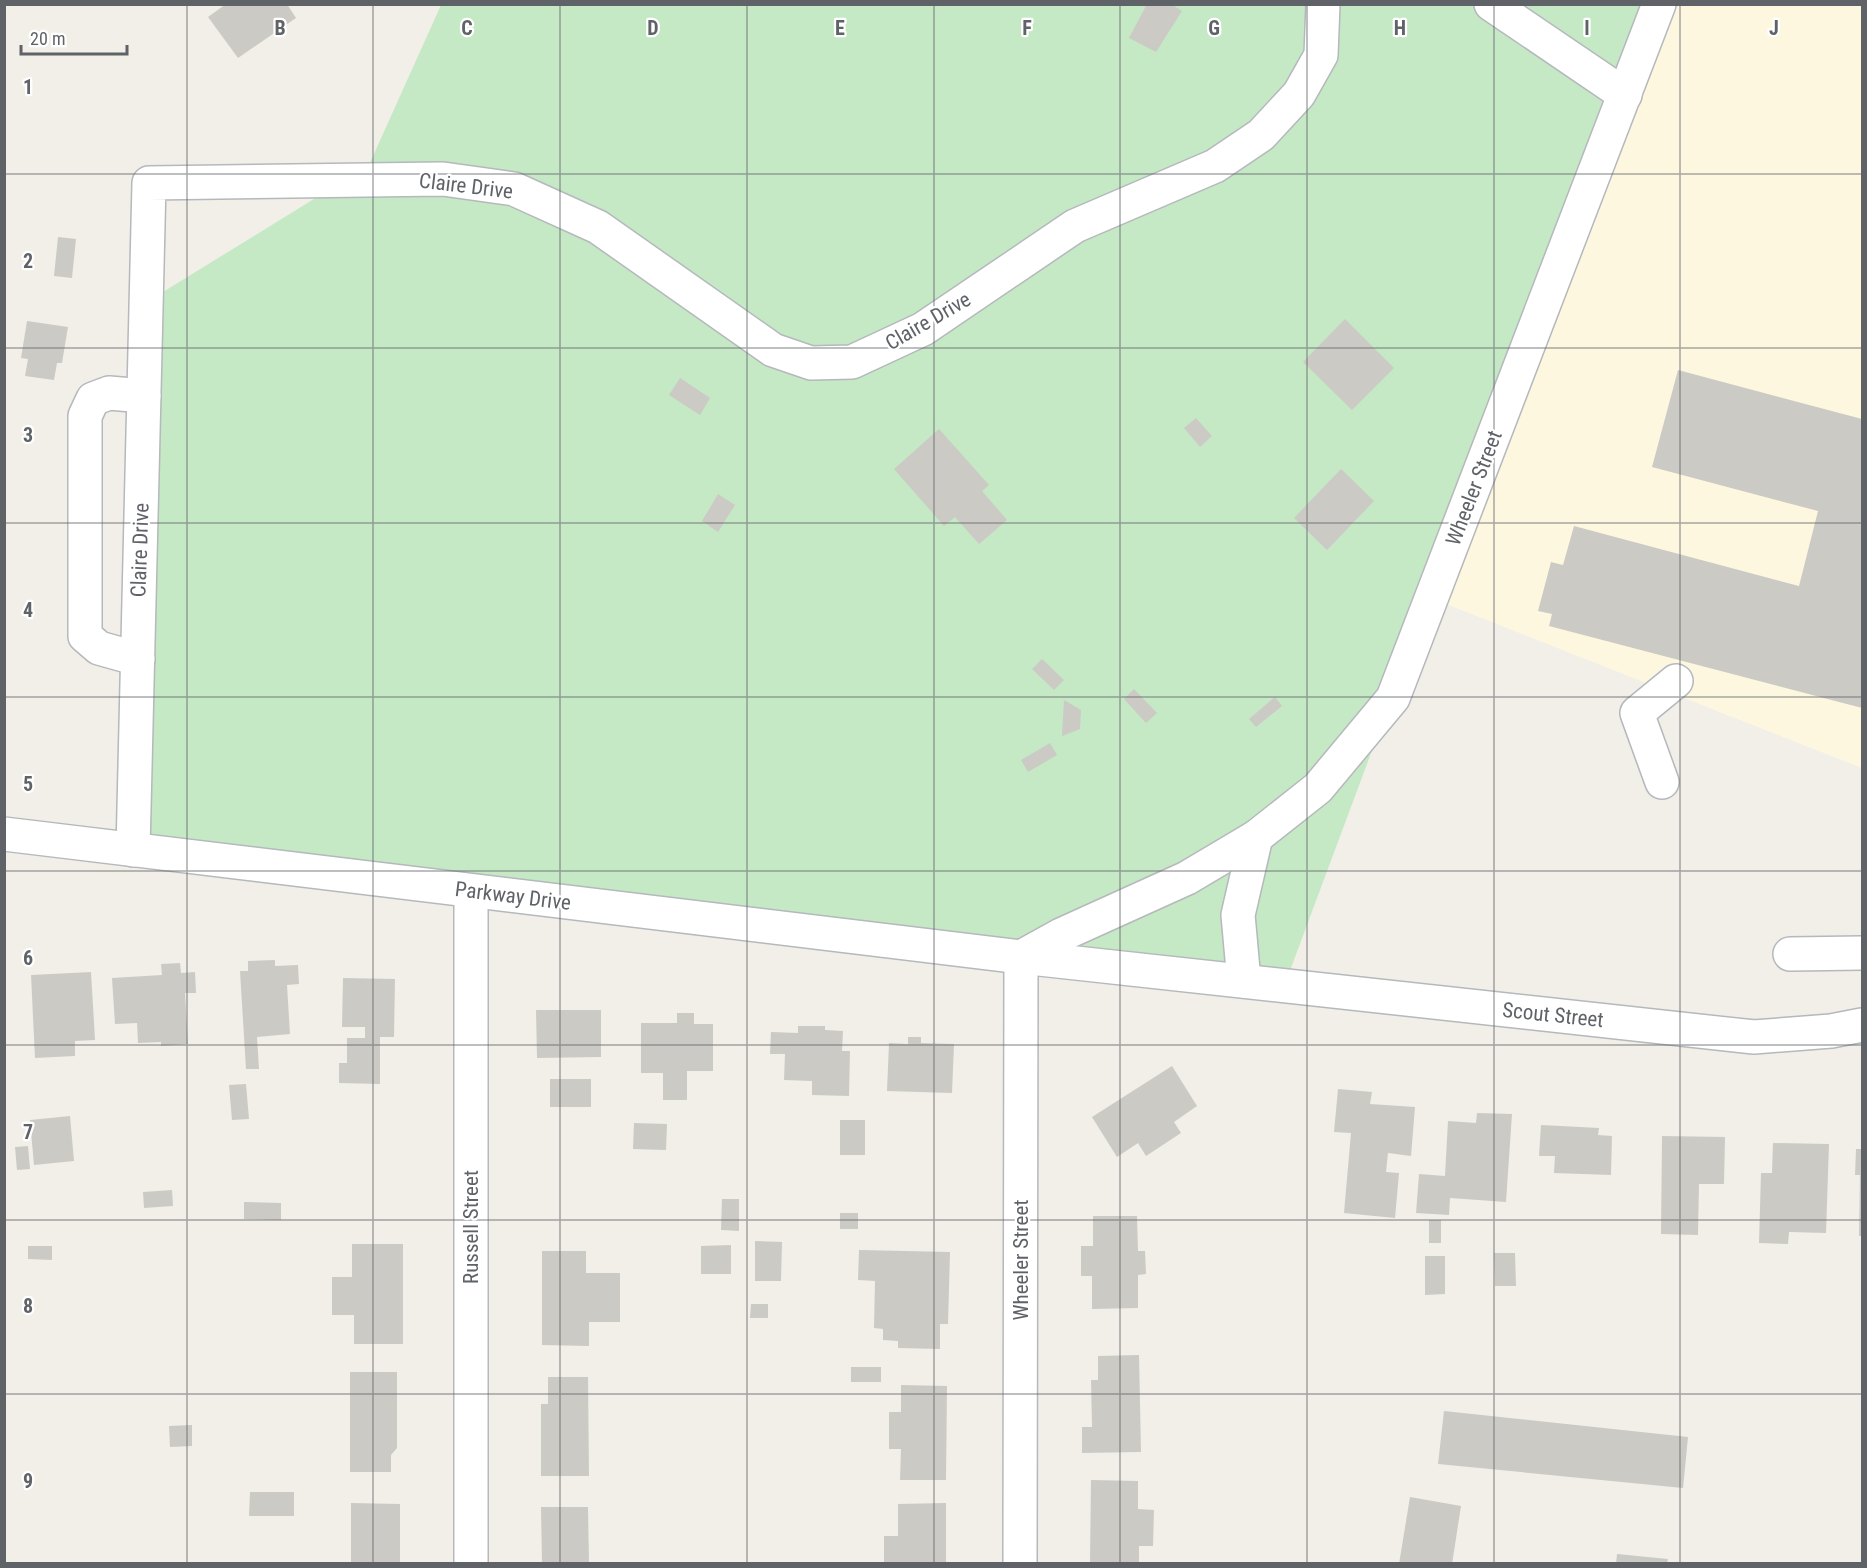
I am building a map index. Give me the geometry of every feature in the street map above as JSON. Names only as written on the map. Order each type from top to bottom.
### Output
[{"type":"street","name":"Claire Drive","points":[[133,850],[149,183],[443,179],[514,189],[598,227],[773,351],[811,363],[852,362],[923,329],[1075,226],[1215,166],[1261,135],[1299,94],[1321,55],[1323,4]]},
{"type":"street","points":[[1491,4],[1624,95]]},
{"type":"street","name":"Wheeler Street","points":[[1020,1563],[1021,957],[1060,935],[1187,878],[1256,837],[1318,788],[1393,698],[1659,4]]},
{"type":"street","points":[[138,659],[99,648],[85,636],[85,416],[93,399],[145,385]]},
{"type":"street","points":[[1662,782],[1637,713],[1676,681]]},
{"type":"street","name":"Parkway Drive","points":[[4,834],[1021,957]]},
{"type":"street","points":[[1021,957],[1244,981],[1238,915],[1256,837]]},
{"type":"street","name":"Russell Street","points":[[471,891],[471,1563]]},
{"type":"street","points":[[1790,954],[1863,953]]},
{"type":"street","name":"Scout Street","points":[[1244,981],[1754,1037],[1831,1031],[1863,1025]]},
{"type":"shaded area","points":[[1678,5],[1862,5],[1862,768],[1446,604]]},
{"type":"green space","points":[[441,5],[1645,5],[1285,984],[150,843],[150,300],[369,165]]},
{"type":"building","points":[[226,4],[287,4],[296,18],[238,58],[208,17]]},
{"type":"building","points":[[1147,4],[1171,4],[1182,11],[1156,52],[1129,38]]},
{"type":"building","points":[[58,237],[76,239],[72,278],[54,276]]},
{"type":"building","points":[[1345,319],[1394,368],[1352,410],[1303,362]]},
{"type":"building","points":[[27,321],[68,327],[62,363],[57,363],[54,380],[25,376],[28,359],[21,358]]},
{"type":"building","points":[[1678,370],[1862,419],[1862,708],[1549,626],[1552,614],[1538,611],[1551,562],[1563,565],[1574,526],[1799,586],[1818,511],[1652,467]]},
{"type":"building","points":[[680,378],[710,398],[700,415],[669,395]]},
{"type":"building","points":[[1196,418],[1212,436],[1200,447],[1184,428]]},
{"type":"building","points":[[939,429],[989,485],[982,491],[1007,520],[979,544],[955,517],[944,526],[894,469]]},
{"type":"building","points":[[1341,469],[1374,501],[1327,550],[1294,518]]},
{"type":"building","points":[[718,494],[735,505],[718,532],[702,521]]},
{"type":"building","points":[[1042,659],[1064,680],[1054,690],[1032,669]]},
{"type":"building","points":[[1134,689],[1157,713],[1146,723],[1124,699]]},
{"type":"building","points":[[1275,697],[1282,706],[1256,727],[1249,719]]},
{"type":"building","points":[[1064,700],[1081,710],[1080,729],[1062,736]]},
{"type":"building","points":[[1050,743],[1057,755],[1028,772],[1021,760]]},
{"type":"building","points":[[275,960],[275,966],[298,965],[299,984],[287,985],[290,1034],[257,1037],[259,1069],[246,1069],[240,971],[248,971],[248,961]]},
{"type":"building","points":[[180,963],[181,973],[195,972],[196,993],[185,993],[188,1044],[161,1046],[161,1042],[138,1043],[137,1023],[115,1024],[112,978],[162,975],[161,964]]},
{"type":"building","points":[[91,972],[95,1040],[75,1041],[75,1056],[35,1058],[31,975]]},
{"type":"building","points":[[343,978],[395,979],[394,1037],[380,1037],[380,1084],[339,1083],[339,1063],[347,1063],[347,1038],[365,1038],[365,1027],[342,1027]]},
{"type":"building","points":[[536,1010],[601,1010],[601,1057],[537,1058]]},
{"type":"building","points":[[677,1013],[694,1013],[694,1024],[713,1024],[713,1071],[687,1071],[687,1100],[663,1100],[663,1073],[641,1073],[641,1023],[677,1023]]},
{"type":"building","points":[[798,1026],[825,1026],[825,1030],[843,1031],[842,1051],[850,1051],[849,1096],[812,1095],[812,1081],[784,1080],[785,1054],[770,1054],[771,1032],[798,1033]]},
{"type":"building","points":[[908,1037],[921,1037],[921,1043],[954,1044],[952,1093],[887,1091],[889,1043],[908,1044]]},
{"type":"building","points":[[1172,1066],[1197,1106],[1174,1122],[1181,1133],[1146,1156],[1138,1143],[1117,1157],[1092,1117]]},
{"type":"building","points":[[550,1079],[591,1079],[591,1107],[550,1107]]},
{"type":"building","points":[[246,1084],[249,1119],[232,1120],[229,1085]]},
{"type":"building","points":[[1338,1089],[1372,1092],[1370,1104],[1415,1107],[1411,1156],[1388,1153],[1386,1172],[1399,1173],[1395,1218],[1344,1213],[1351,1133],[1334,1132]]},
{"type":"building","points":[[1477,1113],[1512,1114],[1506,1202],[1450,1198],[1449,1215],[1416,1213],[1419,1174],[1445,1176],[1448,1121],[1476,1123]]},
{"type":"building","points":[[70,1116],[74,1161],[34,1165],[30,1120]]},
{"type":"building","points":[[840,1120],[865,1120],[865,1155],[840,1155]]},
{"type":"building","points":[[634,1123],[667,1124],[666,1150],[633,1149]]},
{"type":"building","points":[[1541,1125],[1599,1128],[1598,1135],[1612,1136],[1611,1175],[1554,1173],[1555,1156],[1539,1156]]},
{"type":"building","points":[[1662,1136],[1725,1137],[1724,1184],[1699,1184],[1698,1235],[1661,1234]]},
{"type":"building","points":[[1773,1143],[1829,1144],[1826,1233],[1789,1232],[1788,1244],[1759,1243],[1761,1173],[1772,1173]]},
{"type":"building","points":[[28,1146],[30,1169],[17,1170],[15,1147]]},
{"type":"building","points":[[1856,1149],[1862,1149],[1862,1236],[1859,1236],[1860,1175],[1855,1175]]},
{"type":"building","points":[[172,1190],[173,1206],[144,1208],[143,1192]]},
{"type":"building","points":[[722,1199],[739,1199],[739,1231],[721,1230]]},
{"type":"building","points":[[244,1202],[281,1203],[281,1220],[244,1219]]},
{"type":"building","points":[[840,1213],[858,1213],[858,1229],[840,1229]]},
{"type":"building","points":[[1093,1216],[1137,1216],[1138,1251],[1145,1251],[1146,1274],[1138,1275],[1138,1308],[1092,1309],[1092,1276],[1081,1276],[1081,1246],[1093,1246]]},
{"type":"building","points":[[1429,1220],[1441,1220],[1441,1243],[1429,1243]]},
{"type":"building","points":[[755,1241],[782,1242],[781,1281],[755,1281]]},
{"type":"building","points":[[352,1244],[403,1244],[403,1344],[354,1344],[354,1315],[332,1315],[332,1277],[352,1277]]},
{"type":"building","points":[[731,1245],[731,1274],[701,1274],[701,1246]]},
{"type":"building","points":[[28,1246],[52,1246],[52,1260],[28,1259]]},
{"type":"building","points":[[859,1250],[950,1252],[948,1324],[940,1324],[940,1349],[898,1348],[898,1341],[883,1340],[883,1329],[874,1328],[875,1281],[858,1280]]},
{"type":"building","points":[[542,1251],[586,1251],[586,1273],[620,1273],[620,1322],[589,1322],[589,1346],[542,1345]]},
{"type":"building","points":[[1494,1253],[1515,1253],[1516,1286],[1495,1286]]},
{"type":"building","points":[[1425,1256],[1445,1256],[1445,1294],[1425,1295]]},
{"type":"building","points":[[751,1304],[768,1304],[768,1318],[750,1318]]},
{"type":"building","points":[[1139,1355],[1141,1452],[1082,1453],[1082,1427],[1092,1427],[1091,1380],[1098,1380],[1098,1356]]},
{"type":"building","points":[[851,1367],[881,1367],[881,1382],[851,1382]]},
{"type":"building","points":[[350,1372],[397,1372],[397,1448],[391,1455],[391,1472],[350,1472]]},
{"type":"building","points":[[548,1377],[588,1377],[589,1476],[541,1476],[541,1404],[548,1404]]},
{"type":"building","points":[[901,1385],[947,1386],[946,1480],[900,1480],[901,1449],[889,1449],[889,1412],[901,1412]]},
{"type":"building","points":[[1444,1411],[1688,1437],[1683,1488],[1438,1464]]},
{"type":"building","points":[[192,1425],[192,1446],[170,1447],[169,1426]]},
{"type":"building","points":[[1091,1480],[1138,1481],[1138,1509],[1154,1510],[1153,1546],[1139,1546],[1139,1564],[1090,1564]]},
{"type":"building","points":[[250,1492],[294,1492],[294,1516],[249,1516]]},
{"type":"building","points":[[1410,1497],[1461,1506],[1452,1564],[1399,1564]]},
{"type":"building","points":[[351,1503],[400,1504],[400,1564],[351,1564]]},
{"type":"building","points":[[946,1503],[946,1564],[884,1564],[884,1536],[898,1536],[898,1504]]},
{"type":"building","points":[[541,1507],[588,1507],[589,1564],[542,1564]]},
{"type":"building","points":[[1617,1554],[1668,1559],[1667,1564],[1616,1564]]}]
